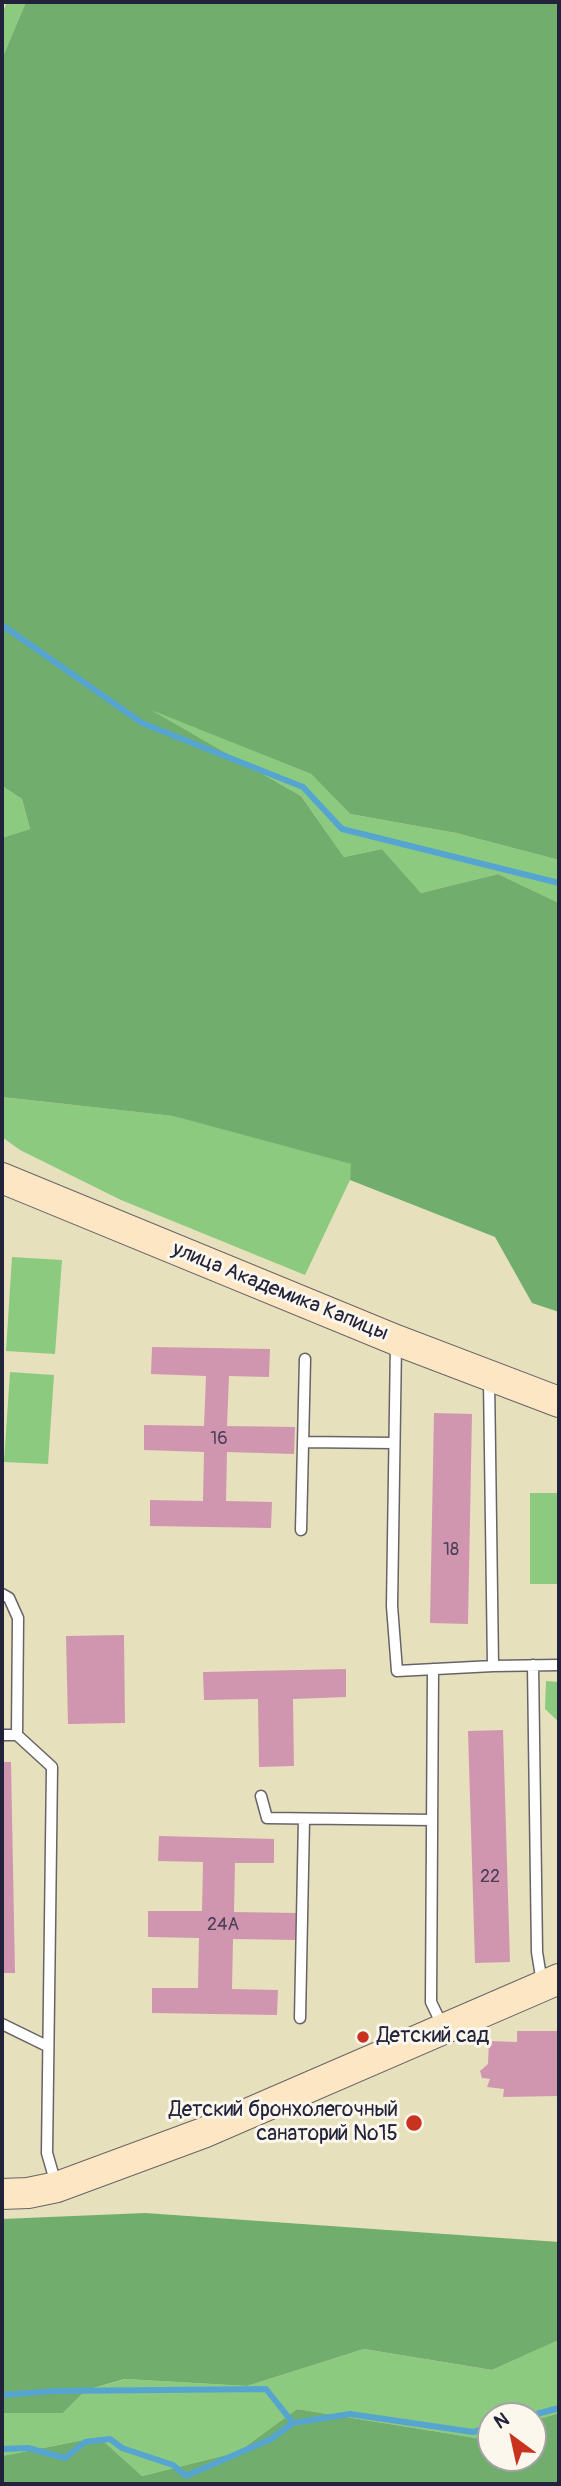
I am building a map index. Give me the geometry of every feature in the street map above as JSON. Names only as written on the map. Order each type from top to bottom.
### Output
[{"type":"street","name":"улица Академика Капицы","points":[[2,1178],[396,1340],[559,1402]]},
{"type":"street","points":[[2,2194],[57,2187],[203,2133],[551,1982]]},
{"type":"lane","points":[[396,1340],[392,1606],[397,1671],[559,1665]]},
{"type":"lane","points":[[301,1530],[305,1359]]},
{"type":"lane","points":[[490,1375],[493,1666]]},
{"type":"lane","points":[[303,1442],[394,1443]]},
{"type":"lane","points":[[2,1594],[9,1598],[18,1618],[17,1735]]},
{"type":"lane","points":[[533,1665],[537,1952],[551,1982]]},
{"type":"lane","points":[[433,1669],[432,2002],[443,2027]]},
{"type":"lane","points":[[2,1735],[17,1735],[52,1766],[47,2153],[57,2187]]},
{"type":"lane","points":[[261,1796],[266,1818],[432,1820]]},
{"type":"lane","points":[[300,2018],[304,1819]]},
{"type":"lane","points":[[2,2024],[47,2046]]},
{"type":"green space","points":[[7,2],[26,2],[4,54],[2,79],[2,14]]},
{"type":"green space","points":[[26,2],[559,2],[559,860],[456,833],[350,814],[311,774],[151,710],[301,796],[344,857],[382,849],[421,893],[498,874],[559,903],[559,1312],[532,1303],[495,1237],[350,1180],[351,1164],[173,1116],[2,1097],[2,838],[30,829],[22,799],[2,786],[2,79],[4,54]]},
{"type":"green space","points":[[145,707],[311,774],[350,814],[456,833],[559,860],[559,903],[498,874],[421,893],[382,849],[344,857],[301,796]]},
{"type":"green space","points":[[2,786],[22,799],[30,829],[4,838]]},
{"type":"green space","points":[[2,1097],[174,1116],[352,1164],[350,1180],[305,1275],[121,1200],[20,1150],[2,1137]]},
{"type":"green space","points":[[12,1257],[62,1260],[55,1354],[6,1351]]},
{"type":"green space","points":[[10,1372],[54,1375],[48,1464],[4,1462]]},
{"type":"green space","points":[[530,1493],[559,1493],[559,1584],[530,1584]]},
{"type":"green space","points":[[546,1681],[559,1682],[559,1722],[545,1709]]},
{"type":"green space","points":[[145,2213],[559,2242],[559,2340],[492,2370],[364,2349],[247,2386],[125,2379],[86,2390],[63,2413],[2,2413],[2,2219]]},
{"type":"green space","points":[[559,2340],[559,2413],[547,2417],[547,2402],[477,2402],[476,2438],[297,2409],[238,2452],[142,2476],[99,2437],[2,2456],[2,2413],[63,2413],[86,2390],[126,2379],[247,2386],[364,2349],[492,2370]]},
{"type":"green space","points":[[297,2409],[477,2438],[477,2472],[547,2472],[547,2417],[559,2413],[559,2484],[2,2484],[2,2456],[99,2437],[142,2476],[238,2452]]},
{"type":"building","points":[[152,1347],[270,1349],[269,1377],[229,1376],[227,1426],[295,1427],[294,1454],[227,1452],[226,1501],[272,1502],[271,1528],[150,1526],[150,1500],[203,1501],[204,1452],[144,1450],[144,1425],[204,1426],[206,1376],[151,1374]]},
{"type":"building","points":[[434,1413],[472,1414],[468,1624],[430,1623]]},
{"type":"building","points":[[124,1635],[125,1723],[68,1724],[66,1636]]},
{"type":"building","points":[[346,1669],[346,1697],[293,1699],[294,1766],[259,1767],[258,1699],[204,1700],[203,1672]]},
{"type":"building","points":[[503,1730],[510,1962],[475,1963],[468,1731]]},
{"type":"building","points":[[2,1762],[11,1762],[15,1973],[2,1973]]},
{"type":"building","points":[[159,1836],[274,1839],[274,1863],[235,1863],[234,1912],[298,1913],[297,1940],[233,1939],[232,1989],[278,1990],[277,2015],[152,2013],[152,1988],[198,1988],[199,1938],[148,1937],[148,1911],[202,1911],[203,1862],[158,1861]]},
{"type":"building","points":[[517,2031],[559,2031],[559,2096],[503,2097],[504,2089],[487,2087],[490,2079],[482,2078],[480,2071],[488,2064],[489,2041],[517,2042]]},
{"type":"waterway","points":[[2,625],[142,723],[303,787],[342,829],[559,883]]},
{"type":"waterway","points":[[2,2395],[55,2391],[266,2389],[293,2423]]},
{"type":"waterway","points":[[547,2411],[559,2408]]},
{"type":"waterway","points":[[2,2449],[28,2448],[65,2458],[85,2442],[110,2439],[122,2448],[173,2465],[186,2476],[271,2439],[293,2423],[350,2414],[477,2431]]},
{"type":"place","name":"Детский сад","points":[[363,2037]]},
{"type":"place","name":"Детский бронхолегочный санаторий №15","points":[[414,2123]]}]
